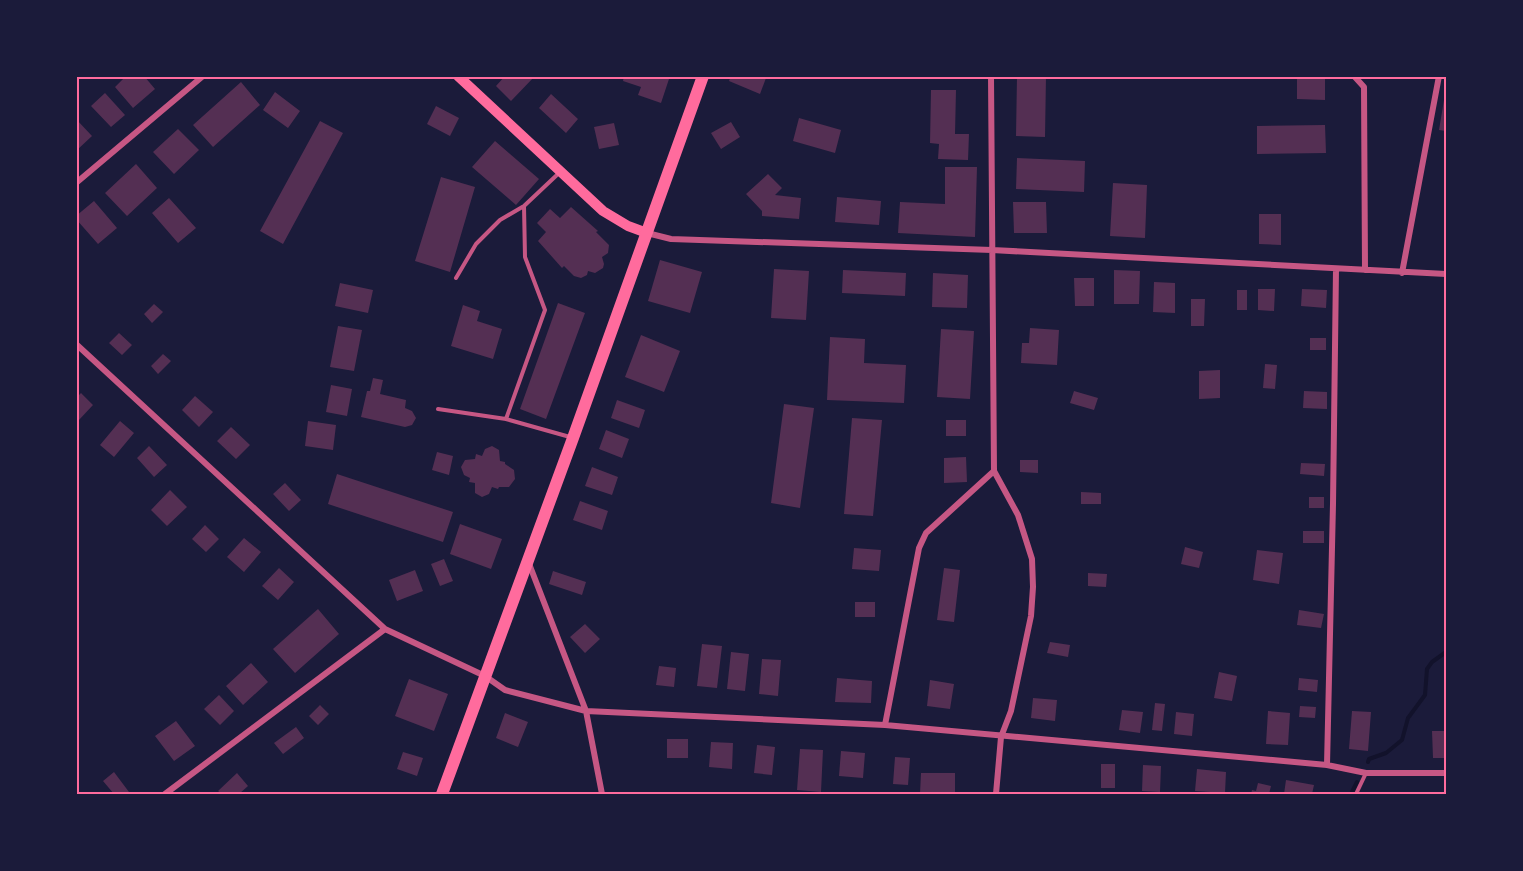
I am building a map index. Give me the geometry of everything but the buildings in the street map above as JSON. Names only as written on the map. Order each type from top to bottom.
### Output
[{"type":"main road","points":[[458,76],[603,211],[628,226],[647,233]]},
{"type":"main road","points":[[442,795],[703,76]]},
{"type":"street","points":[[76,183],[203,76]]},
{"type":"street","points":[[991,76],[994,471],[1018,515],[1032,559],[1034,587],[1031,616],[1011,711],[1001,737],[996,795]]},
{"type":"street","points":[[1354,76],[1364,87],[1365,270]]},
{"type":"street","points":[[1402,273],[1439,76]]},
{"type":"street","points":[[647,233],[671,239],[992,250],[1446,274]]},
{"type":"street","points":[[1327,765],[1336,269]]},
{"type":"street","points":[[76,344],[386,629],[485,676],[505,690],[585,711],[885,725],[1327,765],[1366,773],[1446,773]]},
{"type":"street","points":[[885,725],[919,548],[926,533],[994,471]]},
{"type":"street","points":[[528,560],[585,711],[602,795]]},
{"type":"street","points":[[165,795],[386,629]]},
{"type":"lane","points":[[456,278],[476,244],[500,220],[524,206],[560,172]]},
{"type":"lane","points":[[506,419],[546,310],[525,257],[524,206]]},
{"type":"lane","points":[[438,409],[506,419],[573,438]]},
{"type":"lane","points":[[1356,795],[1366,773]]},
{"type":"waterway","points":[[1446,338],[1446,359]]},
{"type":"waterway","points":[[1368,762],[1369,759],[1386,753],[1402,740],[1408,718],[1425,695],[1427,669],[1432,662],[1446,652]]},
{"type":"waterway","points":[[1351,794],[1357,782]]}]
